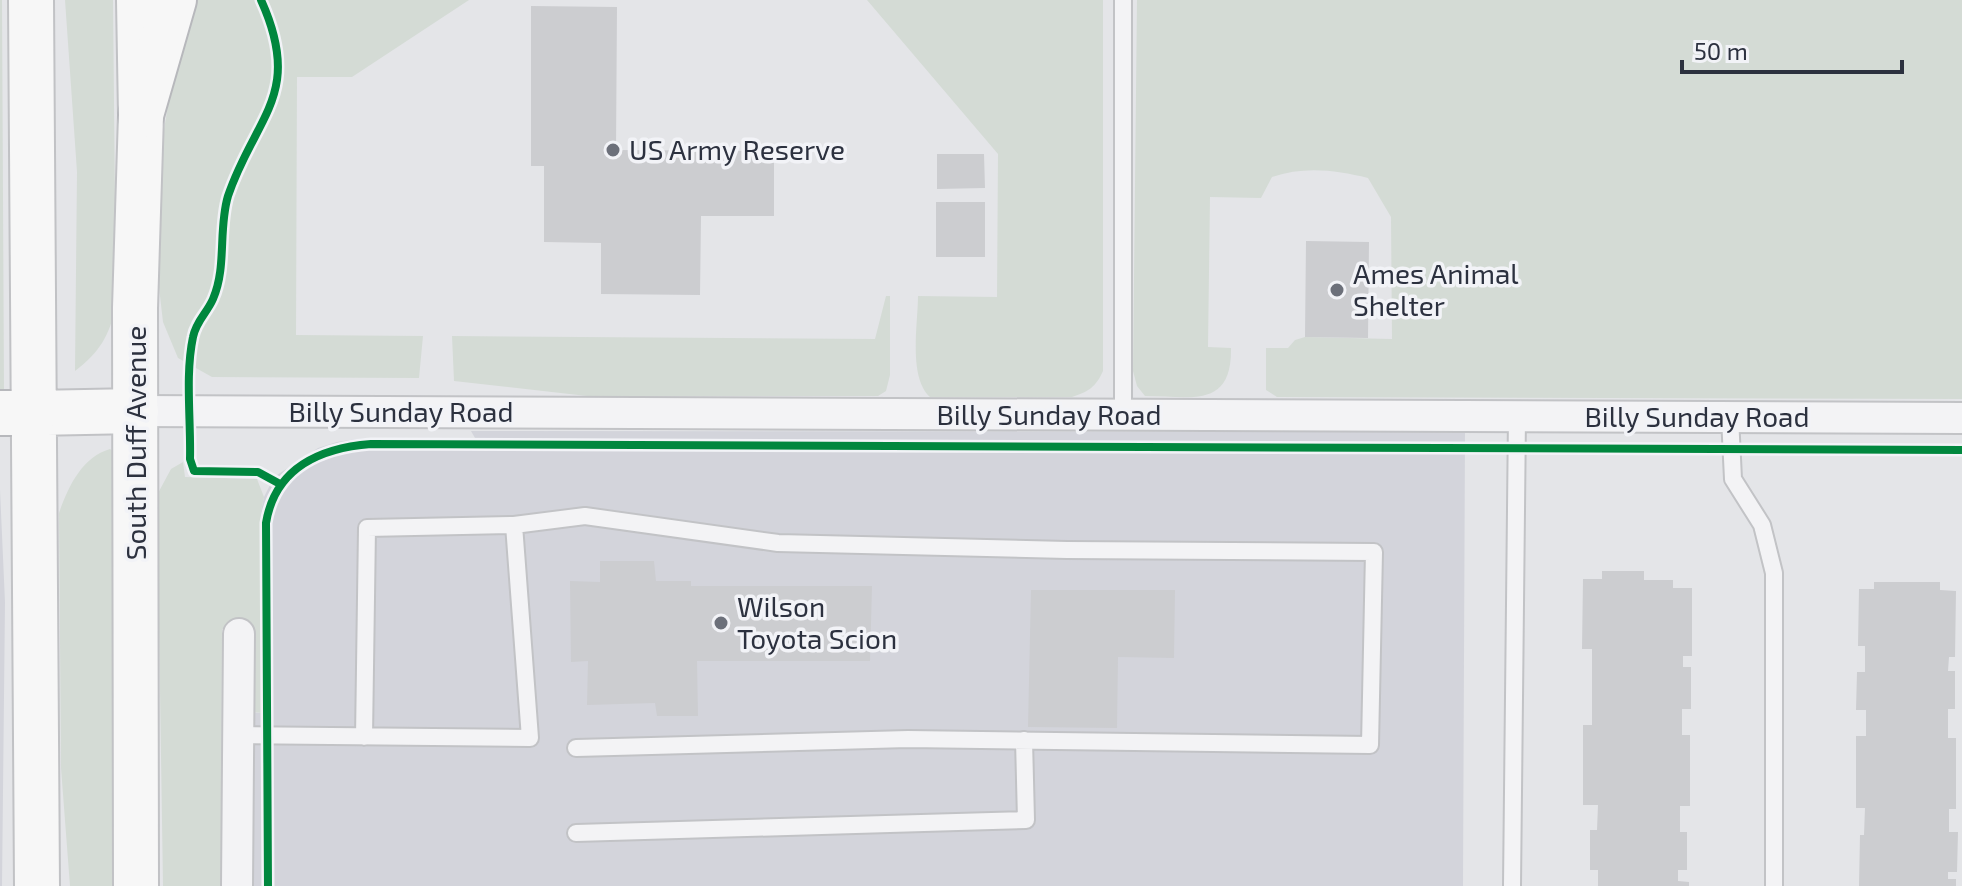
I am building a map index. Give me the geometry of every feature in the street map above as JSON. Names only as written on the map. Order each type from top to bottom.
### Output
[{"type":"main road","points":[[31,0],[17,413],[37,886]]},
{"type":"main road","name":"South Duff Avenue","points":[[136,886],[135,308],[141,115],[139,0]]},
{"type":"main road","points":[[141,115],[174,0]]},
{"type":"main road","points":[[17,413],[136,411]]},
{"type":"street","name":"Billy Sunday Road","points":[[136,411],[1962,418]]},
{"type":"street","points":[[237,886],[239,634]]},
{"type":"lane","points":[[1123,0],[1123,415]]},
{"type":"lane","points":[[1512,886],[1517,416]]},
{"type":"lane","points":[[1730,417],[1733,479],[1762,525],[1774,573],[1774,886]]},
{"type":"lane","points":[[364,737],[367,528],[514,525],[585,516],[778,543],[1067,550],[1374,552],[1370,745],[908,739],[576,748]]},
{"type":"lane","points":[[236,735],[530,738],[514,525]]},
{"type":"lane","points":[[576,833],[1026,820],[1024,740]]},
{"type":"shaded area","points":[[2,0],[4,391],[0,390]]},
{"type":"shaded area","points":[[65,0],[113,0],[116,306],[102,343],[75,371],[77,172]]},
{"type":"shaded area","points":[[195,0],[469,0],[352,77],[297,77],[296,335],[423,336],[419,378],[212,377],[178,358],[163,322],[157,270],[157,171],[173,76]]},
{"type":"shaded area","points":[[867,0],[1103,0],[1103,371],[1087,391],[1072,397],[930,397],[923,388],[917,364],[918,296],[997,297],[998,154]]},
{"type":"shaded area","points":[[1137,0],[1962,0],[1962,399],[1277,397],[1266,390],[1266,348],[1288,348],[1295,340],[1305,337],[1392,339],[1391,217],[1368,178],[1320,170],[1296,171],[1272,177],[1261,198],[1210,197],[1208,347],[1231,348],[1229,368],[1224,381],[1206,395],[1145,396],[1137,386],[1133,371]]},
{"type":"shaded area","points":[[886,296],[890,296],[890,375],[886,391],[878,396],[587,396],[454,381],[452,336],[875,339]]},
{"type":"shaded area","points":[[471,431],[1465,432],[1463,886],[254,886],[253,712],[261,713],[260,516],[264,497],[274,477],[318,448],[364,438],[475,438]]},
{"type":"shaded area","points":[[110,449],[113,451],[116,886],[70,886],[61,768],[59,513],[77,474],[91,459]]},
{"type":"shaded area","points":[[183,462],[185,477],[257,479],[264,497],[260,516],[262,713],[253,712],[252,628],[222,629],[221,886],[163,886],[157,495],[171,469]]},
{"type":"shaded area","points":[[0,490],[5,602],[2,886],[0,886]]},
{"type":"building","name":"US Army Reserve","points":[[531,6],[617,7],[616,150],[774,151],[774,216],[701,216],[700,295],[601,294],[601,243],[544,242],[544,166],[531,166]]},
{"type":"building","points":[[937,154],[984,154],[985,188],[937,189]]},
{"type":"building","points":[[936,202],[985,202],[985,257],[936,257]]},
{"type":"building","name":"Ames Animal Shelter","points":[[1306,241],[1369,242],[1368,338],[1305,337]]},
{"type":"building","name":"Wilson Toyota Scion","points":[[600,561],[654,561],[656,581],[691,581],[691,586],[872,586],[870,661],[697,661],[698,716],[657,716],[655,703],[587,705],[588,661],[571,662],[570,581],[600,582]]},
{"type":"building","points":[[1602,571],[1644,571],[1644,580],[1673,580],[1673,588],[1692,588],[1692,656],[1683,656],[1683,667],[1691,667],[1691,709],[1682,709],[1682,735],[1690,735],[1690,806],[1680,806],[1680,832],[1687,832],[1687,870],[1678,870],[1678,881],[1689,882],[1689,886],[1598,886],[1598,870],[1590,870],[1590,830],[1597,830],[1598,805],[1583,805],[1583,725],[1592,725],[1592,649],[1582,649],[1583,579],[1602,579]]},
{"type":"building","points":[[1874,582],[1940,582],[1940,590],[1956,591],[1955,657],[1949,657],[1948,671],[1955,671],[1955,709],[1948,709],[1948,738],[1956,738],[1956,809],[1949,809],[1949,832],[1958,832],[1957,872],[1948,872],[1948,879],[1956,879],[1956,886],[1859,886],[1860,835],[1864,835],[1865,808],[1856,808],[1856,736],[1866,736],[1866,710],[1856,710],[1857,672],[1865,672],[1865,646],[1858,646],[1859,589],[1874,589]]},
{"type":"building","points":[[1031,590],[1175,590],[1174,658],[1118,657],[1117,728],[1028,727]]},
{"type":"cycle path","points":[[261,0],[273,32],[278,59],[277,83],[271,104],[228,196],[217,287],[193,337],[189,382],[190,459],[194,471],[258,472],[280,484]]},
{"type":"cycle path","points":[[268,886],[266,523],[271,504],[290,475],[303,464],[334,450],[371,444],[1962,450]]},
{"type":"place","name":"US Army Reserve","points":[[613,150]]},
{"type":"place","name":"Ames Animal Shelter","points":[[1337,290]]},
{"type":"place","name":"Wilson Toyota Scion","points":[[721,623]]}]
